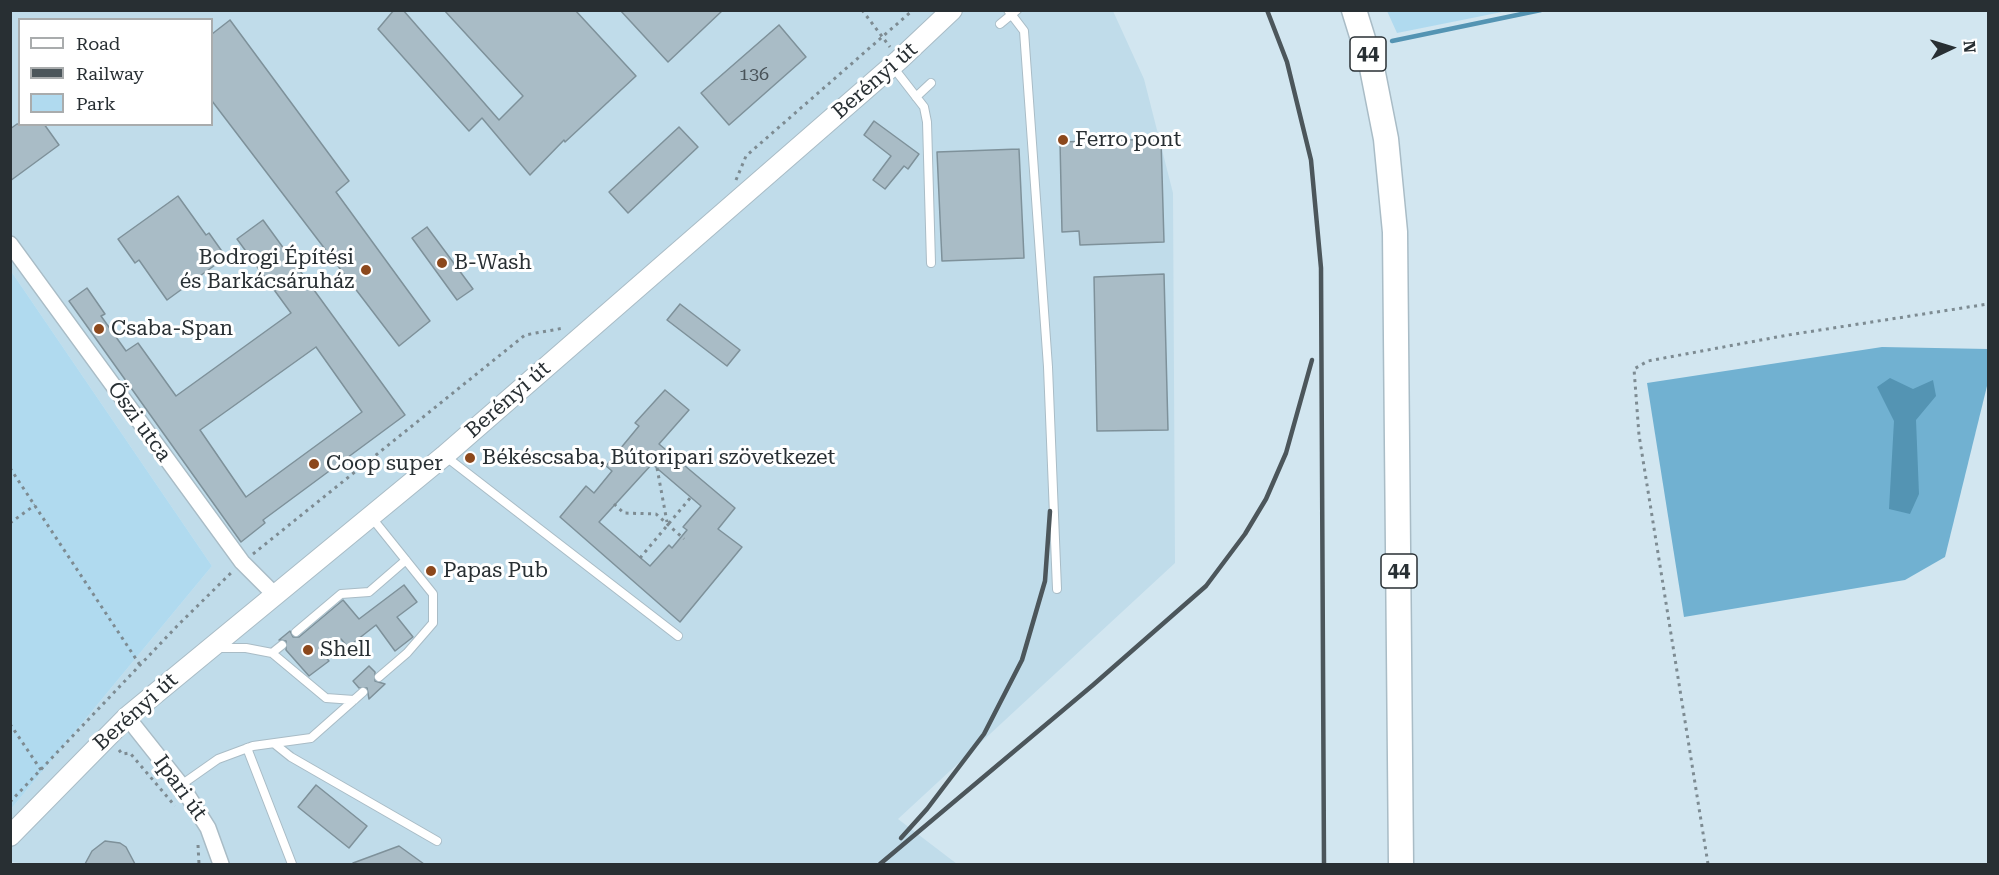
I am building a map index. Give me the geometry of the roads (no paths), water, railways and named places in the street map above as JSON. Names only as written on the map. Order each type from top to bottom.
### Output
[{"type":"main road","name":"44","points":[[1354,10],[1372,68],[1386,139],[1395,232],[1401,864]]},
{"type":"street","name":"Berényi út","points":[[10,836],[127,717],[444,456],[896,63],[952,10]]},
{"type":"street","name":"Őszi utca","points":[[10,244],[242,562],[274,594]]},
{"type":"street","name":"Ipari út","points":[[127,717],[181,785],[214,839],[220,864]]},
{"type":"lane","points":[[1000,24],[1012,12],[1024,31],[1048,367],[1057,589]]},
{"type":"lane","points":[[896,63],[924,107],[927,122],[931,263]]},
{"type":"lane","points":[[916,97],[931,83]]},
{"type":"lane","points":[[444,456],[678,636]]},
{"type":"lane","points":[[370,515],[433,594],[433,623],[407,653],[380,677]]},
{"type":"lane","points":[[296,632],[341,594],[369,592],[406,560]]},
{"type":"lane","points":[[272,653],[282,645]]},
{"type":"lane","points":[[209,648],[246,648],[272,653],[326,698],[354,700]]},
{"type":"lane","points":[[181,785],[218,759],[247,748],[310,738],[363,692]]},
{"type":"lane","points":[[276,745],[291,757],[437,841]]},
{"type":"lane","points":[[247,748],[292,864]]},
{"type":"waterway","points":[[1392,41],[1541,10]]},
{"type":"railway","points":[[1267,10],[1287,62],[1311,160],[1321,268],[1324,864]]},
{"type":"railway","points":[[880,864],[1093,685],[1206,586],[1245,534],[1266,499],[1286,453],[1312,360]]},
{"type":"railway","points":[[901,838],[927,809],[984,734],[1022,660],[1045,581],[1050,511]]},
{"type":"place","name":"Ferro pont","points":[[1063,140]]},
{"type":"place","name":"B-Wash","points":[[442,263]]},
{"type":"place","name":"Bodrogi Építési és Barkácsáruház","points":[[366,270]]},
{"type":"place","name":"Csaba-Span","points":[[99,329]]},
{"type":"place","name":"Békéscsaba, Bútoripari szövetkezet","points":[[470,458]]},
{"type":"place","name":"Coop super","points":[[314,464]]},
{"type":"place","name":"Papas Pub","points":[[431,571]]},
{"type":"place","name":"Shell","points":[[308,650]]}]
